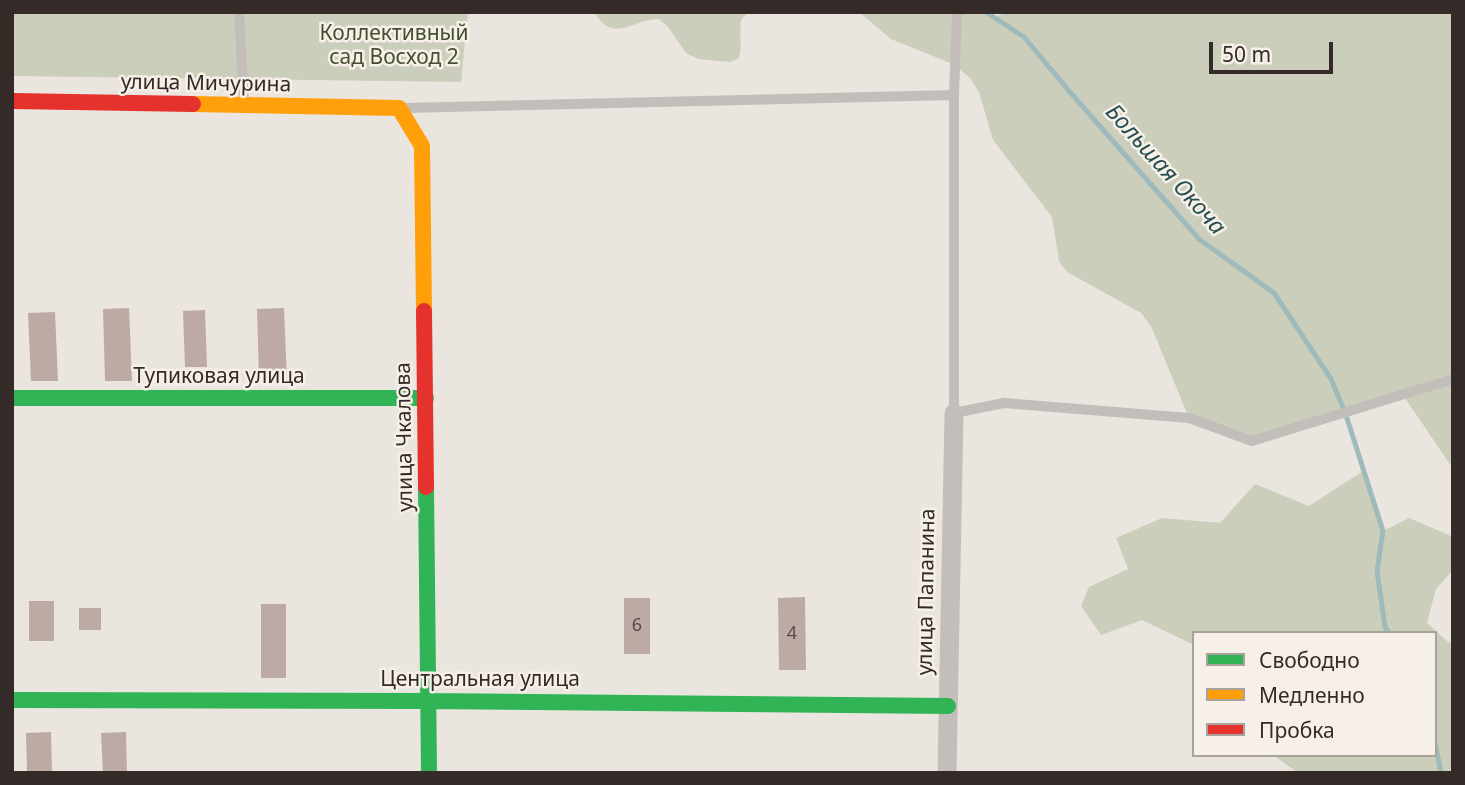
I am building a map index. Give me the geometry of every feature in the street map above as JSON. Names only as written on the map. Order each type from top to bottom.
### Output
[{"type":"street","name":"улица Мичурина","points":[[12,101],[399,108]]},
{"type":"street","name":"улица Чкалова","points":[[399,108],[422,146],[429,773]]},
{"type":"street","name":"Тупиковая улица","points":[[12,398],[426,398]]},
{"type":"street","name":"улица Папанина","points":[[947,773],[954,413]]},
{"type":"street","name":"Центральная улица","points":[[12,700],[948,706]]},
{"type":"lane","points":[[239,12],[244,106]]},
{"type":"lane","points":[[957,12],[954,95],[954,413],[1004,403],[1189,418],[1252,441],[1453,379]]},
{"type":"lane","points":[[399,108],[954,95]]},
{"type":"green space","name":"Коллективный сад Восход 2","points":[[12,12],[468,12],[461,82],[12,76]]},
{"type":"green space","points":[[594,12],[750,12],[742,18],[739,58],[730,62],[698,59],[686,53],[659,19],[616,29],[601,22]]},
{"type":"green space","points":[[859,12],[986,12],[993,17],[1010,12],[1453,12],[1453,469],[1403,395],[1252,441],[1189,418],[1151,326],[1141,313],[1067,272],[1059,261],[1052,217],[993,140],[979,92],[970,78],[955,65],[891,39]]},
{"type":"green space","points":[[1363,471],[1383,531],[1409,518],[1453,538],[1453,570],[1436,589],[1427,623],[1436,631],[1192,631],[1192,644],[1142,620],[1101,635],[1081,606],[1089,587],[1128,569],[1116,538],[1162,518],[1220,523],[1255,484],[1309,506]]},
{"type":"green space","points":[[1437,632],[1453,644],[1453,773],[1298,773],[1276,757],[1437,757]]},
{"type":"building","points":[[129,308],[132,381],[105,381],[103,309]]},
{"type":"building","points":[[284,308],[287,381],[259,381],[257,309]]},
{"type":"building","points":[[205,310],[207,367],[185,367],[183,311]]},
{"type":"building","points":[[55,312],[58,381],[31,381],[28,313]]},
{"type":"building","points":[[805,597],[806,670],[779,670],[778,598]]},
{"type":"building","points":[[624,598],[650,598],[650,654],[624,654]]},
{"type":"building","points":[[29,601],[54,601],[54,641],[29,641]]},
{"type":"building","points":[[261,604],[286,604],[286,678],[261,678]]},
{"type":"building","points":[[79,608],[101,608],[101,630],[79,630]]},
{"type":"building","points":[[51,732],[52,773],[27,773],[26,733]]},
{"type":"building","points":[[126,732],[127,773],[103,773],[101,733]]},
{"type":"waterway","name":"Большая Окоча","points":[[986,12],[1024,37],[1199,239],[1274,293],[1331,379],[1345,412],[1383,531],[1377,571],[1388,631]]},
{"type":"waterway","name":"Большая Окоча","points":[[1437,753],[1441,773]]},
{"type":"traffic: fast","points":[[12,398],[426,398]]},
{"type":"traffic: fast","points":[[426,487],[429,773]]},
{"type":"traffic: fast","points":[[12,700],[948,706]]},
{"type":"traffic: slow","points":[[193,104],[399,108],[422,146],[424,311]]},
{"type":"traffic: jam","points":[[12,101],[193,104]]},
{"type":"traffic: jam","points":[[424,311],[426,487]]}]
